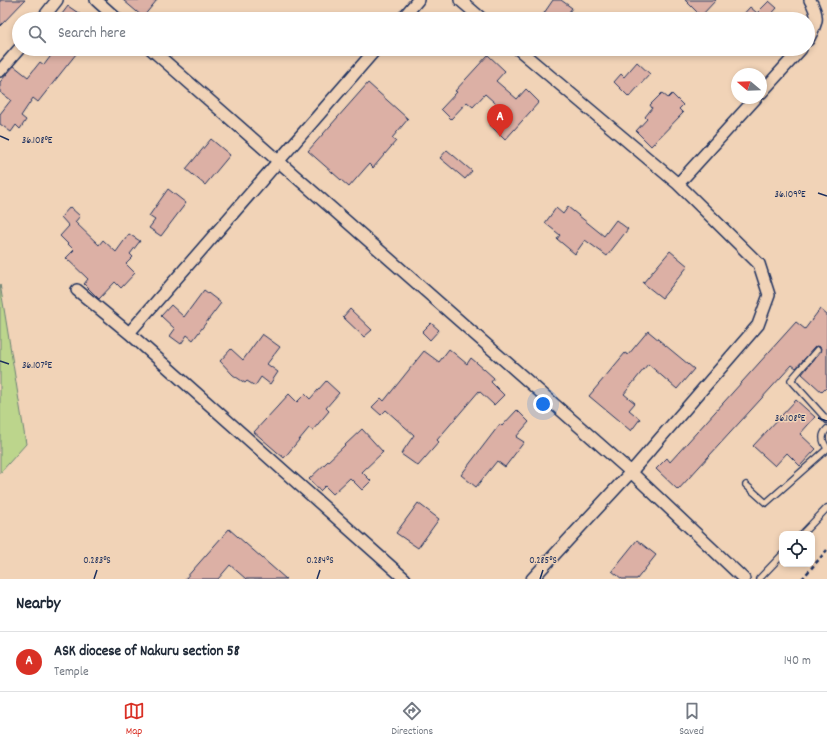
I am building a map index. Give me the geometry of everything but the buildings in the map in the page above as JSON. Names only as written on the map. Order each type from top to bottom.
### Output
[{"type":"street","points":[[48,12],[57,0]]},
{"type":"street","points":[[96,0],[109,12]]},
{"type":"street","points":[[408,12],[418,0]]},
{"type":"street","points":[[460,0],[474,12]]},
{"type":"street","points":[[810,0],[816,11],[815,26]]},
{"type":"street","points":[[0,71],[13,56]]},
{"type":"street","points":[[159,56],[631,472],[744,579]]},
{"type":"street","points":[[129,333],[370,56]]},
{"type":"street","points":[[526,56],[678,184],[759,264],[769,295],[758,325],[631,472],[532,579]]},
{"type":"street","points":[[767,86],[795,56]]},
{"type":"street","points":[[678,184],[751,104]]},
{"type":"street","points":[[78,290],[129,333],[405,579]]},
{"type":"lane","points":[[817,350],[791,380],[827,420]]},
{"type":"lane","points":[[746,485],[766,503],[827,448],[823,440],[823,436],[827,429]]},
{"type":"lane","points":[[805,531],[827,508]]},
{"type":"lane","points":[[759,579],[779,558]]},
{"type":"path","points":[[802,579],[827,550]]},
{"type":"green space","points":[[0,284],[26,444],[0,473]]},
{"type":"place","name":"ASK diocese of Nakuru section 58","points":[[500,137]]}]
